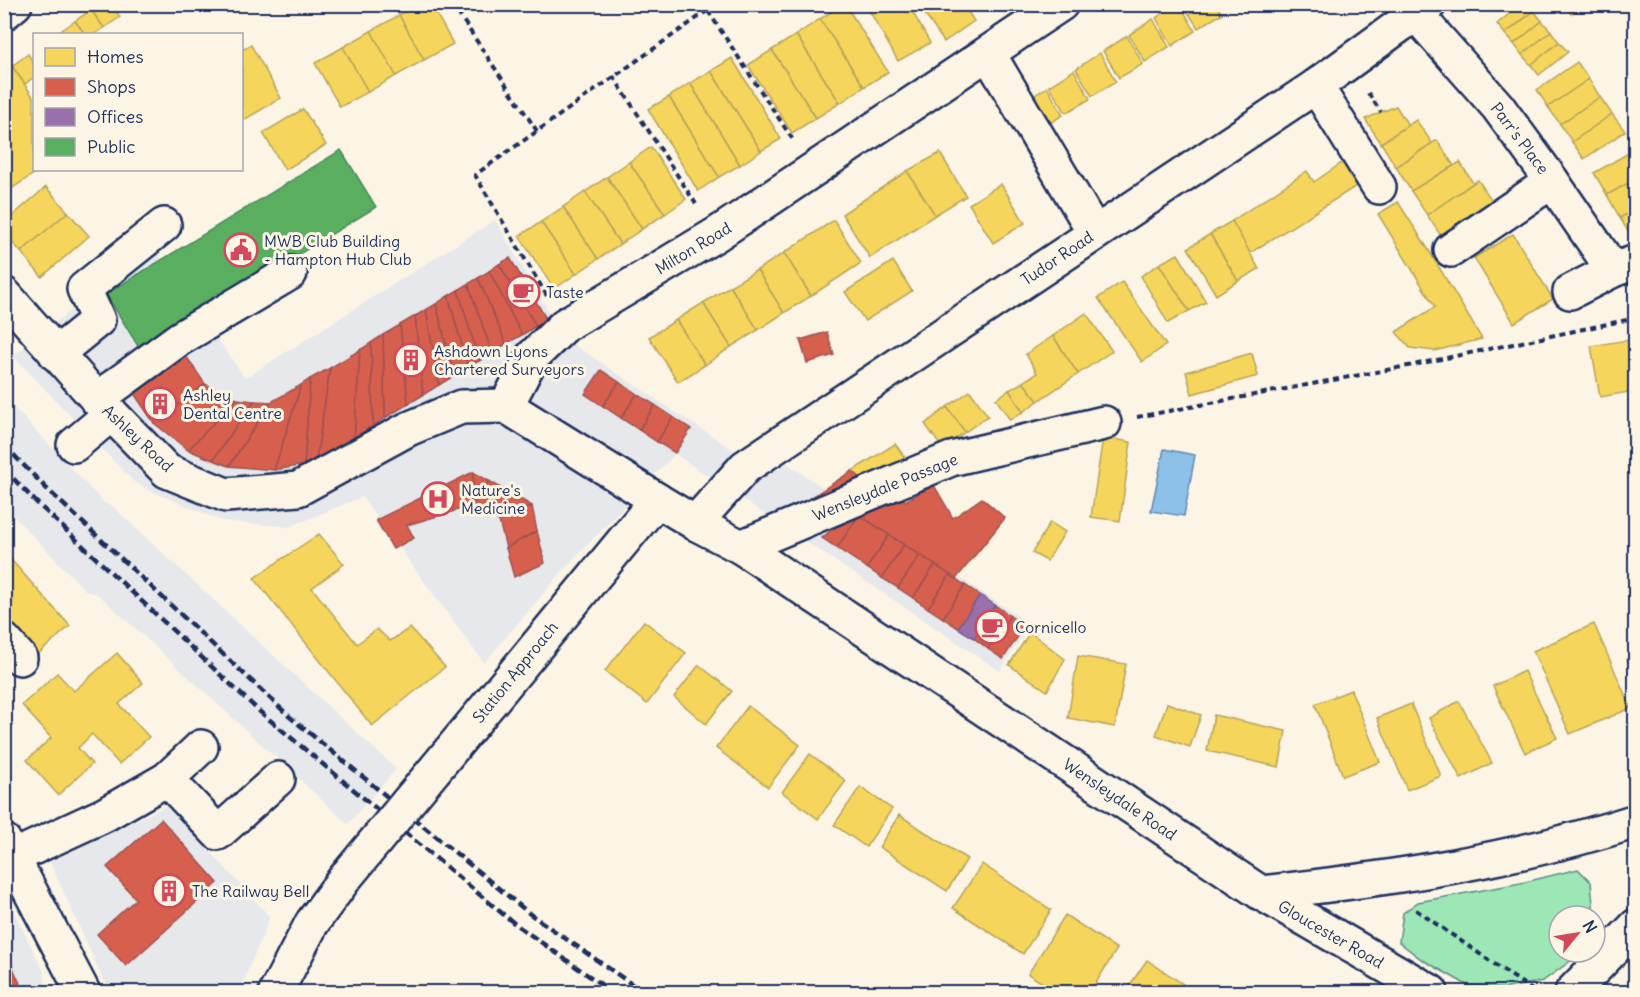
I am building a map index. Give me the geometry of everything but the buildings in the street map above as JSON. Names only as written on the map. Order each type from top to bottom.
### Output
[{"type":"street","points":[[4,13],[15,4]]},
{"type":"street","name":"Milton Road","points":[[506,406],[532,357],[565,325],[717,234],[1061,4]]},
{"type":"street","name":"Tudor Road","points":[[695,523],[745,467],[1316,86],[1423,9]]},
{"type":"street","name":"Parr's Place","points":[[1423,9],[1552,181],[1624,266]]},
{"type":"street","points":[[988,53],[1095,233]]},
{"type":"street","points":[[1316,86],[1379,187]]},
{"type":"street","points":[[1451,250],[1552,181]]},
{"type":"street","points":[[56,354],[98,320],[84,289],[164,225]]},
{"type":"street","points":[[1570,292],[1624,266]]},
{"type":"street","points":[[74,446],[104,407],[179,339],[290,273]]},
{"type":"street","name":"Ashley Road","points":[[4,294],[104,407],[167,471],[226,495],[298,489],[408,429],[461,407],[506,406]]},
{"type":"street","points":[[506,406],[657,500]]},
{"type":"street","name":"Wensleydale Passage","points":[[741,547],[951,459],[1104,423]]},
{"type":"street","name":"Wensleydale Road","points":[[657,500],[741,547],[1261,893]]},
{"type":"street","name":"Station Approach","points":[[276,993],[312,923],[345,878],[657,500]]},
{"type":"street","points":[[83,993],[9,849],[104,815],[167,779],[201,747]]},
{"type":"street","points":[[167,779],[218,833],[278,778]]},
{"type":"street","points":[[1261,893],[1374,880],[1471,864],[1549,846],[1635,821]]},
{"type":"street","name":"Gloucester Road","points":[[1261,893],[1431,993]]},
{"type":"street","points":[[1572,993],[1635,926]]},
{"type":"path","points":[[452,4],[537,131]]},
{"type":"path","points":[[565,325],[475,175],[717,4]]},
{"type":"path","points":[[708,11],[813,171]]},
{"type":"path","points":[[613,76],[717,234]]},
{"type":"path","points":[[1104,423],[1413,365],[1635,318]]},
{"type":"path","points":[[1374,880],[1535,993]]},
{"type":"shaded area","points":[[495,220],[565,339],[768,473],[783,461],[1030,624],[1000,671],[675,454],[566,567],[484,663],[362,497],[289,527],[222,521],[146,489],[133,481],[13,356],[152,246],[245,378]]},
{"type":"shaded area","points":[[4,397],[104,503],[112,506],[396,769],[348,824],[99,595],[86,591],[5,507]]},
{"type":"shaded area","points":[[168,805],[270,917],[239,992],[113,992],[103,979],[50,862]]},
{"type":"shaded area","points":[[4,892],[44,972],[46,992],[5,992]]},
{"type":"green space","points":[[1578,869],[1591,882],[1593,904],[1547,904],[1547,964],[1566,964],[1543,981],[1503,989],[1467,985],[1421,959],[1399,942],[1403,913],[1418,902],[1521,883]]},
{"type":"water","points":[[1164,449],[1195,455],[1184,516],[1151,511]]},
{"type":"railway","points":[[4,445],[47,489],[290,717],[530,914],[643,992]]},
{"type":"railway","points":[[4,469],[37,503],[259,711],[515,924],[612,992]]},
{"type":"place","name":"MWB Club Building - Hampton Hub Club","points":[[241,250]]},
{"type":"place","name":"Taste","points":[[523,292]]},
{"type":"place","name":"Ashdown Lyons Chartered Surveyors","points":[[411,360]]},
{"type":"place","name":"Ashley Dental Centre","points":[[160,404]]},
{"type":"place","name":"Nature's Medicine","points":[[438,499]]},
{"type":"place","name":"Cornicello","points":[[992,627]]},
{"type":"place","name":"The Railway Bell","points":[[169,891]]}]
